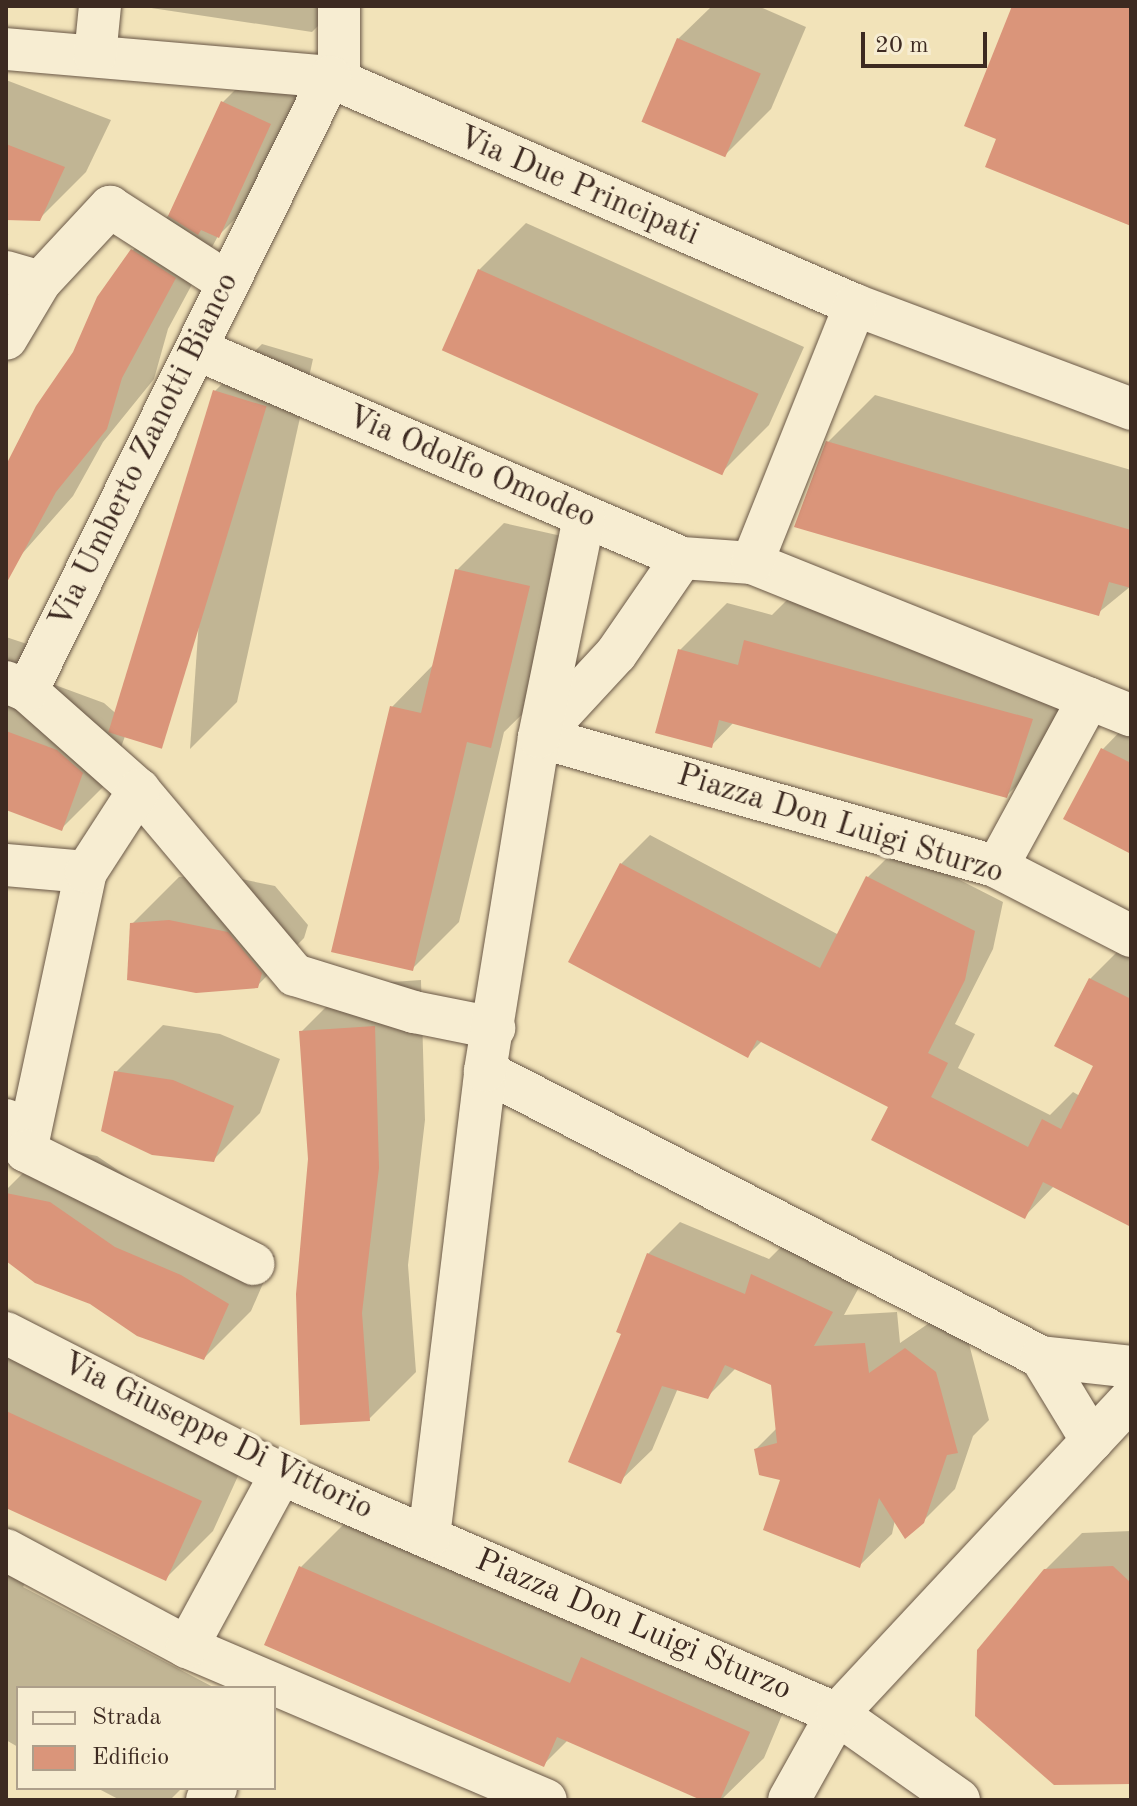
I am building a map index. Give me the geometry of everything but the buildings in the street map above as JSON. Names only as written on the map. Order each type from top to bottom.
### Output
[{"type":"street","points":[[95,56],[100,6]]},
{"type":"street","points":[[334,79],[339,6]]},
{"type":"street","name":"Via Due Principati","points":[[6,49],[334,79],[855,305],[1131,409]]},
{"type":"street","name":"Via Umberto Zanotti Bianco","points":[[334,79],[227,282],[196,349],[17,687],[139,790],[295,975],[414,1012],[494,1028]]},
{"type":"street","points":[[6,339],[23,277],[110,207],[227,282]]},
{"type":"street","points":[[752,563],[855,305]]},
{"type":"street","name":"Via Odolfo Omodeo","points":[[196,349],[682,558],[752,563],[1131,715]]},
{"type":"street","points":[[429,1537],[485,1071],[539,737],[584,518]]},
{"type":"street","points":[[539,737],[616,654],[682,558]]},
{"type":"street","points":[[997,867],[1089,698]]},
{"type":"street","name":"Piazza Don Luigi Sturzo","points":[[539,737],[997,867],[1131,936]]},
{"type":"street","points":[[139,790],[86,872],[16,1136],[254,1264]]},
{"type":"street","points":[[6,865],[86,872]]},
{"type":"street","points":[[485,1071],[1041,1357],[1131,1367]]},
{"type":"street","name":"Via Giuseppe Di Vittorio","points":[[6,1333],[281,1474],[429,1537]]},
{"type":"street","points":[[1041,1357],[1092,1441]]},
{"type":"street","points":[[789,1800],[837,1714],[1131,1399]]},
{"type":"street","points":[[187,1647],[281,1474]]},
{"type":"street","name":"Piazza Don Luigi Sturzo","points":[[429,1537],[837,1714],[959,1800]]},
{"type":"street","points":[[6,1550],[258,1686]]},
{"type":"street","points":[[281,1699],[533,1798]]}]
